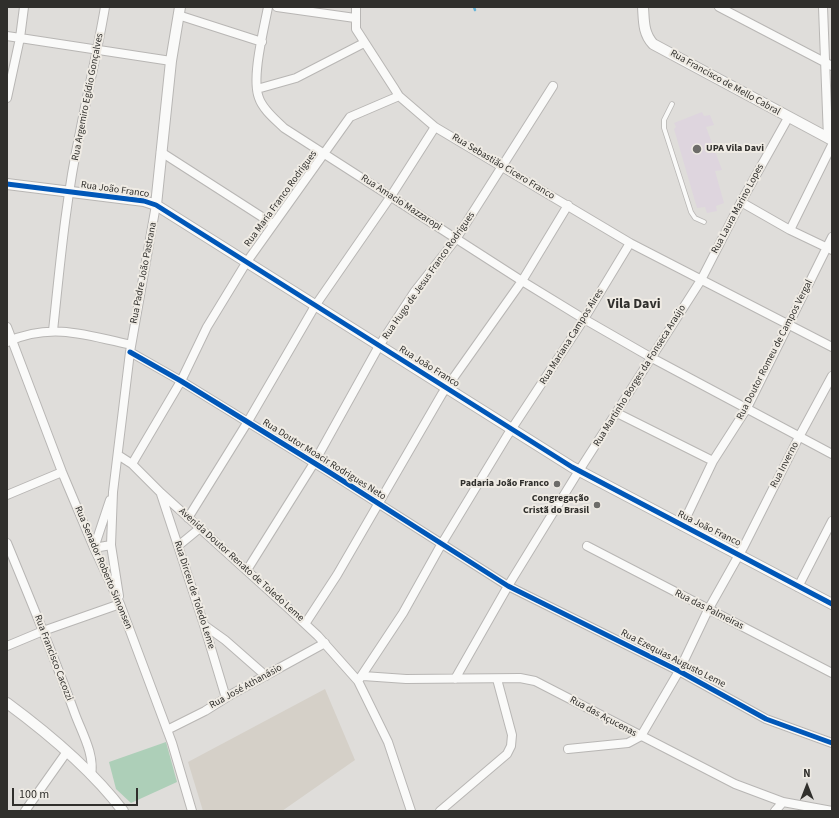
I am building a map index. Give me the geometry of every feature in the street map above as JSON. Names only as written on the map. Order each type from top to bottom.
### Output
[{"type":"street","points":[[7,98],[20,38],[24,7]]},
{"type":"street","name":"Rua Argemiro Egídio Gonçalves","points":[[53,330],[61,253],[79,133],[98,50],[105,7]]},
{"type":"street","name":"Rua Amacio Mazzaropi","points":[[268,7],[257,74],[257,89],[259,99],[270,114],[284,128],[456,239],[584,319],[652,358],[832,454]]},
{"type":"street","points":[[277,7],[355,18]]},
{"type":"street","name":"Rua Sebastião Cicero Franco","points":[[356,7],[356,29],[364,43],[399,96],[435,127],[630,243],[832,347]]},
{"type":"street","name":"Rua Francisco de Mello Cabral","points":[[643,7],[644,26],[647,37],[654,44],[831,141]]},
{"type":"street","points":[[719,7],[829,65]]},
{"type":"street","points":[[790,230],[831,141],[829,65],[823,7]]},
{"type":"street","points":[[179,11],[262,42]]},
{"type":"street","name":"Rua Padre João Pastrana","points":[[120,604],[111,545],[113,492],[130,349],[156,205],[171,61],[179,11]]},
{"type":"street","points":[[7,36],[171,61]]},
{"type":"street","points":[[257,89],[296,78],[364,43]]},
{"type":"street","name":"Rua Hugo de Jesus Franco Rodrigues","points":[[247,570],[314,463],[379,346],[415,291],[456,239],[553,86]]},
{"type":"street","name":"Rua Maria Franco Rodrigues","points":[[132,464],[181,381],[207,327],[246,263],[350,117],[399,96]]},
{"type":"street","name":"Rua Laura Marino Lopes","points":[[701,280],[741,202],[788,118]]},
{"type":"street","points":[[188,518],[247,423],[315,306],[391,196],[435,127]]},
{"type":"street","points":[[161,152],[273,224]]},
{"type":"street","name":"Rua João Franco","points":[[7,184],[144,202],[156,205],[579,471],[832,604]]},
{"type":"street","points":[[741,202],[790,230],[830,248]]},
{"type":"street","points":[[305,624],[379,504],[447,388],[522,281],[568,205]]},
{"type":"street","name":"Rua Doutor Romeu de Campos Vergal","points":[[682,526],[713,461],[747,408],[788,325],[830,248],[832,237]]},
{"type":"street","name":"Rua Mariana Campos Aires","points":[[361,679],[404,613],[441,545],[512,430],[584,319],[630,243]]},
{"type":"street","name":"Rua Martinho Borges da Fonseca Araújo","points":[[454,679],[508,586],[579,471],[701,280]]},
{"type":"street","name":"Rua Senador Roberto Simonsen","points":[[7,327],[10,341],[62,472],[94,548],[120,604],[167,730],[192,811]]},
{"type":"street","points":[[10,341],[53,330]]},
{"type":"street","name":"Rua Doutor Moacir Rodrigues Neto","points":[[53,330],[66,331],[130,349],[508,586]]},
{"type":"street","name":"Rua Inverno","points":[[641,736],[679,671],[708,610],[832,376]]},
{"type":"street","points":[[617,413],[713,461]]},
{"type":"street","name":"Avenida Doutor Renato de Toledo Leme","points":[[118,455],[132,464],[188,518],[247,570],[361,679],[388,742],[411,811]]},
{"type":"street","points":[[7,495],[62,472]]},
{"type":"street","name":"Rua Padre João Pastrana","points":[[94,548],[113,492]]},
{"type":"street","name":"Rua Dirceu de Toledo Leme","points":[[161,493],[226,698]]},
{"type":"street","points":[[798,587],[832,521]]},
{"type":"street","points":[[178,546],[200,528]]},
{"type":"street","name":"Rua Francisco Cacozzi","points":[[7,543],[43,631],[93,764],[91,775]]},
{"type":"street","points":[[94,548],[111,545]]},
{"type":"street","name":"Rua das Palmeiras","points":[[587,546],[832,673]]},
{"type":"street","name":"Rua Ezequias Augusto Leme","points":[[508,586],[679,671],[766,719],[832,743]]},
{"type":"street","points":[[7,646],[43,631],[120,604]]},
{"type":"street","points":[[204,625],[225,640],[266,676]]},
{"type":"street","name":"Rua José Athanásio","points":[[167,730],[324,643]]},
{"type":"street","name":"Rua das Açucenas","points":[[361,679],[520,678],[535,681],[735,784],[783,802],[832,811]]},
{"type":"street","points":[[440,811],[507,754],[511,746],[512,735],[497,679]]},
{"type":"street","points":[[7,703],[31,721],[91,775],[123,811]]},
{"type":"street","points":[[568,749],[628,744],[641,736]]},
{"type":"street","points":[[25,811],[66,752]]},
{"type":"street","points":[[775,811],[783,802]]},
{"type":"lane","points":[[672,104],[664,120],[666,135],[692,212],[696,218],[704,222]]},
{"type":"shaded area","name":"UPA Vila Davi","points":[[702,112],[704,116],[710,115],[714,125],[706,127],[722,170],[715,171],[724,203],[716,206],[717,211],[707,213],[705,207],[697,208],[674,129],[676,127],[674,123]]},
{"type":"shaded area","points":[[325,689],[355,760],[282,811],[203,811],[188,762]]},
{"type":"green space","points":[[166,742],[177,782],[131,803],[116,789],[109,762]]},
{"type":"cycle path","points":[[7,184],[144,201],[156,205],[572,467],[832,604]]},
{"type":"cycle path","points":[[130,352],[181,381],[329,472],[508,586],[679,671],[766,719],[832,743]]},
{"type":"place","name":"UPA Vila Davi","points":[[697,149]]},
{"type":"place","name":"Padaria João Franco","points":[[557,484]]},
{"type":"place","name":"Congregação Cristã do Brasil","points":[[597,505]]},
{"type":"district","name":"Vila Davi","points":[[634,305]]}]
